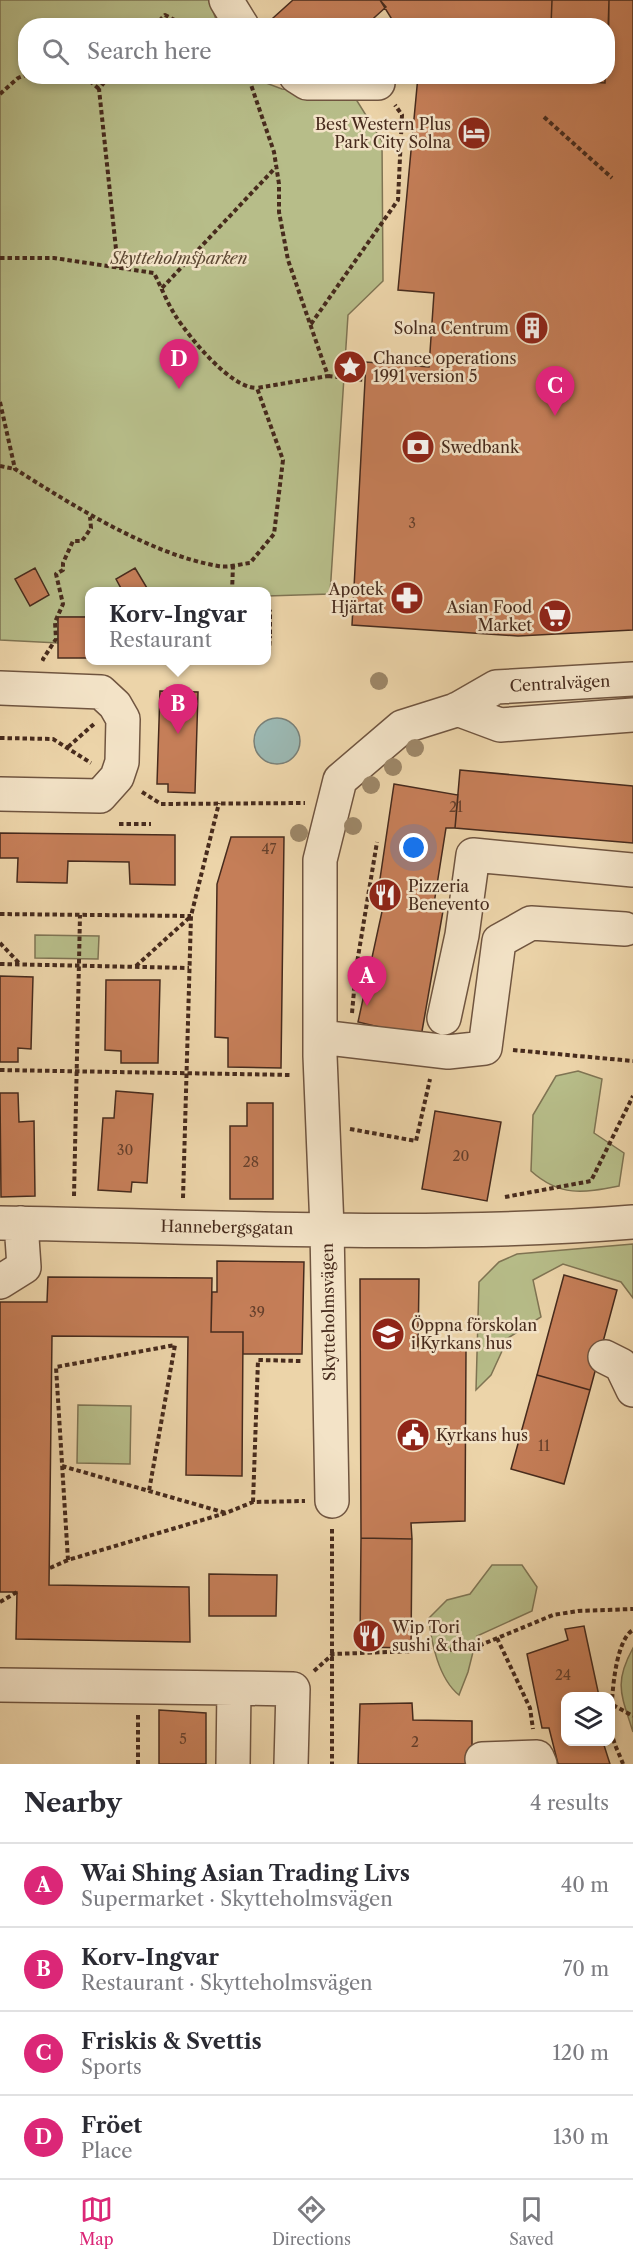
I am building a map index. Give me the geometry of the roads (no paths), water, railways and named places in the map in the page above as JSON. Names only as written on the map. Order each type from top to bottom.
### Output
[{"type":"street","points":[[226,0],[237,18]]},
{"type":"street","name":"Centralvägen","points":[[320,860],[340,780],[402,727],[456,709],[496,687],[633,679]]},
{"type":"street","points":[[0,688],[101,692],[115,705],[123,719],[122,762],[117,777],[100,796],[0,794]]},
{"type":"street","points":[[456,709],[500,725],[633,715]]},
{"type":"street","points":[[444,1018],[462,935],[473,855],[633,870]]},
{"type":"street","name":"Skytteholmsvägen","points":[[320,860],[330,1044],[327,1228],[332,1501]]},
{"type":"street","points":[[462,935],[499,940],[531,922],[626,929]]},
{"type":"street","points":[[330,1044],[437,1050],[485,1048],[499,940]]},
{"type":"street","name":"Hannebergsgatan","points":[[10,1223],[502,1228],[633,1222]]},
{"type":"street","points":[[0,1282],[24,1267],[10,1223]]},
{"type":"street","points":[[604,1357],[621,1365],[633,1390]]},
{"type":"street","points":[[0,1684],[293,1689],[291,1764]]},
{"type":"street","points":[[233,1764],[234,1688]]},
{"type":"street","points":[[482,1759],[538,1760]]},
{"type":"water","points":[[277,718],[286,719],[294,724],[299,732],[299,750],[294,758],[286,763],[277,764],[268,763],[260,758],[255,750],[254,741],[255,732],[260,724],[268,719]]},
{"type":"place","name":"Best Western Plus Park City Solna","points":[[474,133]]},
{"type":"place","name":"Solna Centrum","points":[[532,328]]},
{"type":"place","name":"Chance operations 1991 version 5","points":[[350,367]]},
{"type":"place","name":"Fröet","points":[[179,389]]},
{"type":"place","name":"Friskis & Svettis","points":[[555,416]]},
{"type":"place","name":"Swedbank","points":[[418,447]]},
{"type":"place","name":"Apotek Hjärtat","points":[[407,598]]},
{"type":"place","name":"Asian Food Market","points":[[555,616]]},
{"type":"place","name":"Korv-Ingvar","points":[[178,734]]},
{"type":"place","name":"Pizzeria Benevento","points":[[385,895]]},
{"type":"place","name":"Wai Shing Asian Trading Livs","points":[[367,1006]]},
{"type":"place","name":"Öppna förskolan i Kyrkans hus","points":[[388,1334]]},
{"type":"place","name":"Kyrkans hus","points":[[413,1435]]},
{"type":"place","name":"Wip Tori sushi & thai","points":[[369,1636]]},
{"type":"park label","name":"Skytteholmsparken","points":[[179,258]]}]
